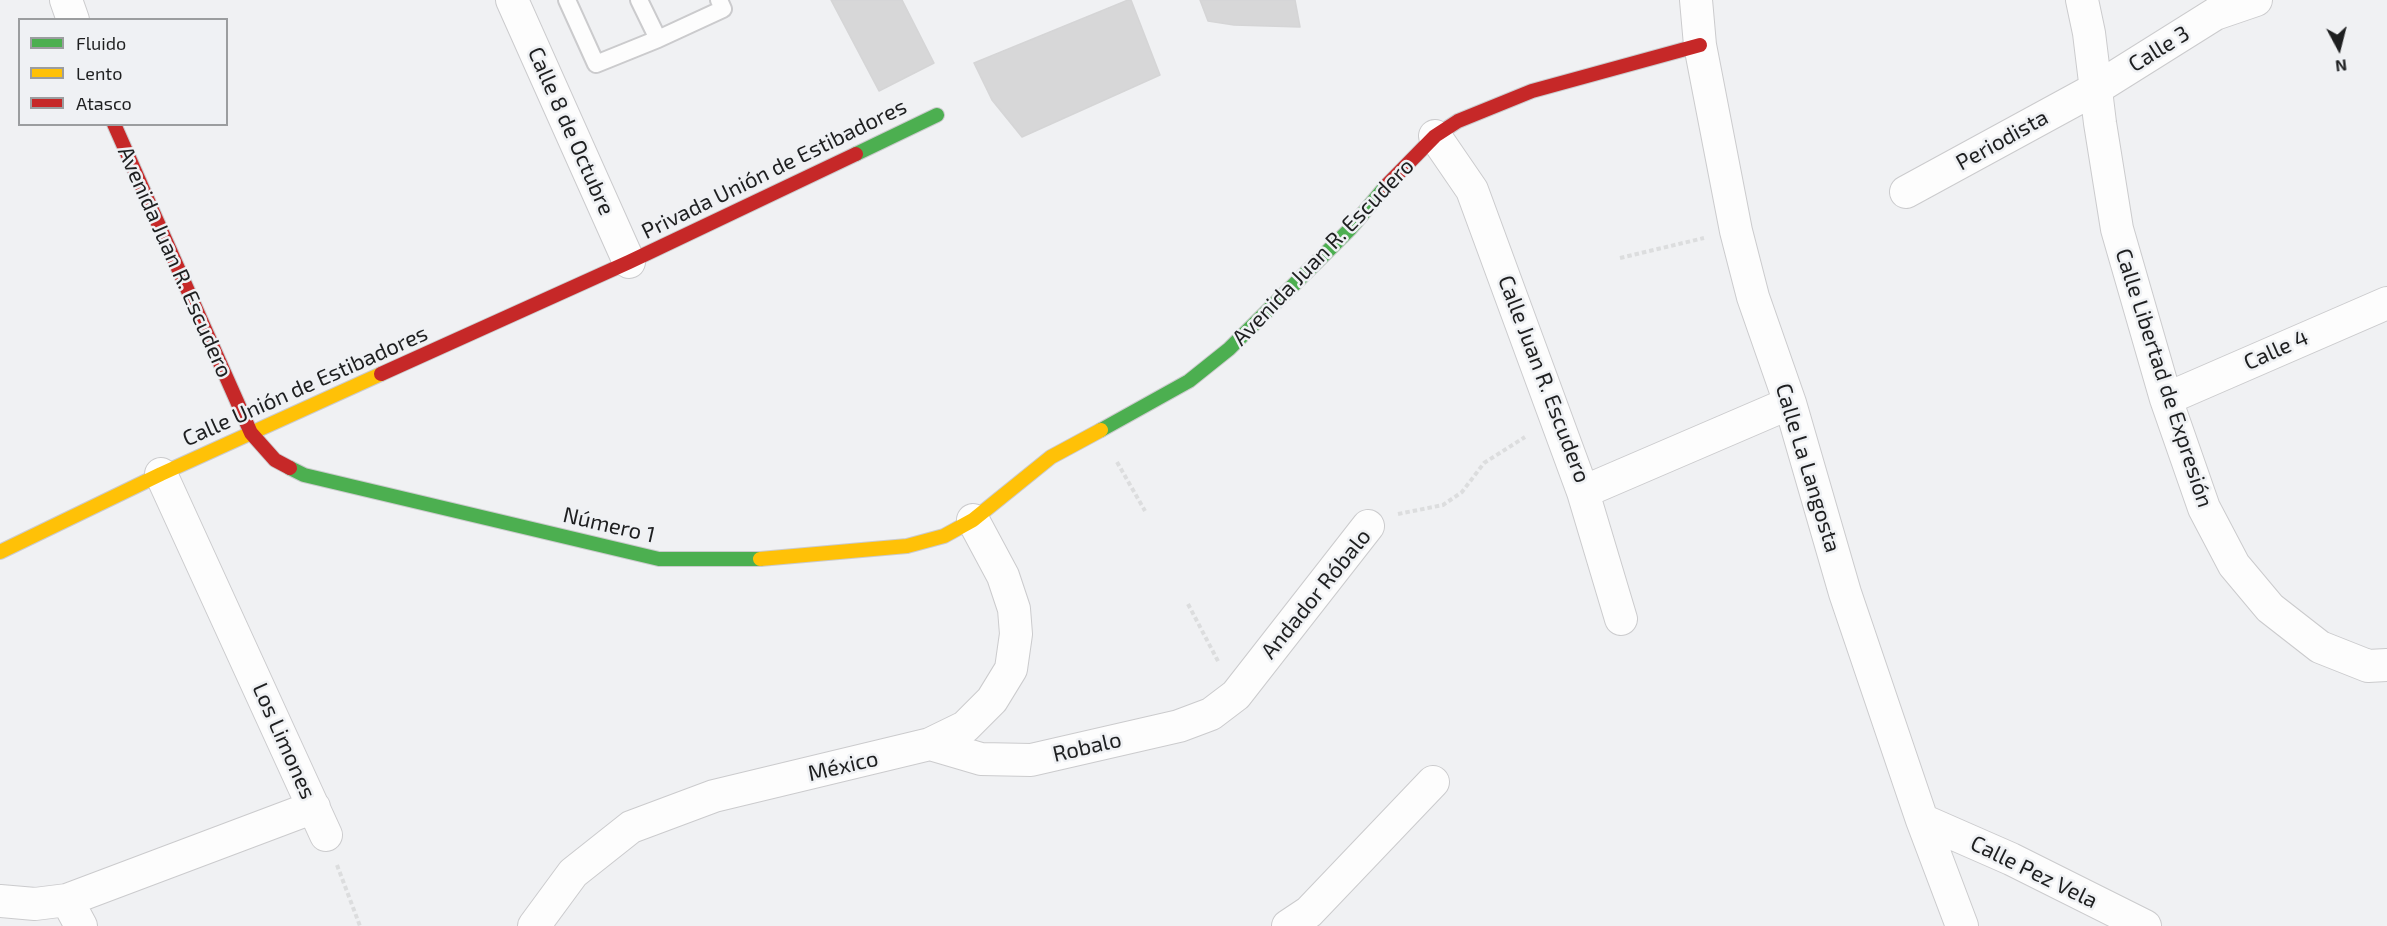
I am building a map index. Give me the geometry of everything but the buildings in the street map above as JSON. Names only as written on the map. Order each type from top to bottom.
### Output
[{"type":"street","points":[[66,0],[72,18]]},
{"type":"street","name":"Calle 8 de Octubre","points":[[512,0],[629,262]]},
{"type":"street","name":"Calle La Langosta","points":[[1696,0],[1700,45],[1736,231],[1753,297],[1790,403],[1845,593],[1922,820],[1962,926]]},
{"type":"street","name":"Calle Libertad de Expresión","points":[[2082,0],[2117,229],[2166,399],[2204,508],[2234,565],[2270,608],[2320,647],[2378,665]]},
{"type":"street","name":"Calle 3","points":[[2097,88],[2215,14],[2256,0]]},
{"type":"street","name":"Avenida Juan R. Escudero","points":[[973,520],[1051,458],[1098,429],[1189,381],[1229,349],[1350,229],[1401,169],[1435,136],[1458,121],[1532,91],[1700,45]]},
{"type":"street","name":"Periodista","points":[[1906,192],[2097,88]]},
{"type":"street","name":"Privada Unión de Estibadores","points":[[629,262],[937,115]]},
{"type":"street","name":"Avenida Juan R. Escudero","points":[[115,126],[251,433]]},
{"type":"street","name":"Calle Juan R. Escudero","points":[[1435,136],[1472,190],[1583,492],[1790,403]]},
{"type":"street","name":"Calle Unión de Estibadores","points":[[0,552],[161,474],[629,262]]},
{"type":"street","name":"Calle 4","points":[[2166,399],[2387,303]]},
{"type":"street","name":"Número 1","points":[[251,433],[275,460],[304,475],[659,558],[749,560],[907,546],[944,537],[973,520]]},
{"type":"street","name":"Los Limones","points":[[0,901],[35,904],[74,913],[320,821],[161,474]]},
{"type":"street","points":[[1583,492],[1621,619]]},
{"type":"street","name":"México","points":[[534,926],[573,873],[631,827],[714,796],[930,744],[965,726],[992,700],[1011,669],[1016,634],[1014,609],[1003,576],[973,520]]},
{"type":"street","name":"Andador Róbalo","points":[[1236,695],[1368,526]]},
{"type":"street","name":"Robalo","points":[[930,744],[981,759],[1031,760],[1179,726],[1211,714],[1236,695]]},
{"type":"street","points":[[1288,926],[1309,912],[1433,782]]},
{"type":"street","name":"Calle Pez Vela","points":[[1922,820],[2011,859],[2145,926]]},
{"type":"lane","points":[[567,0],[596,64],[723,9],[719,0]]},
{"type":"lane","points":[[639,0],[658,39]]},
{"type":"path","points":[[1620,258],[1736,231]]},
{"type":"path","name":"Andador Róbalo","points":[[1368,526],[1385,516],[1443,505],[1462,492],[1484,463],[1499,451],[1557,419]]},
{"type":"path","points":[[1098,429],[1145,511]]},
{"type":"path","points":[[1188,604],[1236,695]]},
{"type":"path","points":[[320,821],[360,926]]},
{"type":"traffic: fast","points":[[856,154],[937,115]]},
{"type":"traffic: fast","points":[[1101,430],[1189,381],[1229,349],[1350,229],[1386,186]]},
{"type":"traffic: fast","points":[[290,468],[304,475],[659,559],[760,559]]},
{"type":"traffic: slow","points":[[0,552],[161,474],[381,374]]},
{"type":"traffic: slow","points":[[760,559],[907,546],[944,536],[973,520],[1051,457],[1101,430]]},
{"type":"traffic: jam","points":[[1386,186],[1435,136],[1458,121],[1532,91],[1700,45]]},
{"type":"traffic: jam","points":[[115,126],[251,433],[275,460],[290,468]]},
{"type":"traffic: jam","points":[[381,374],[629,262],[856,154]]}]
